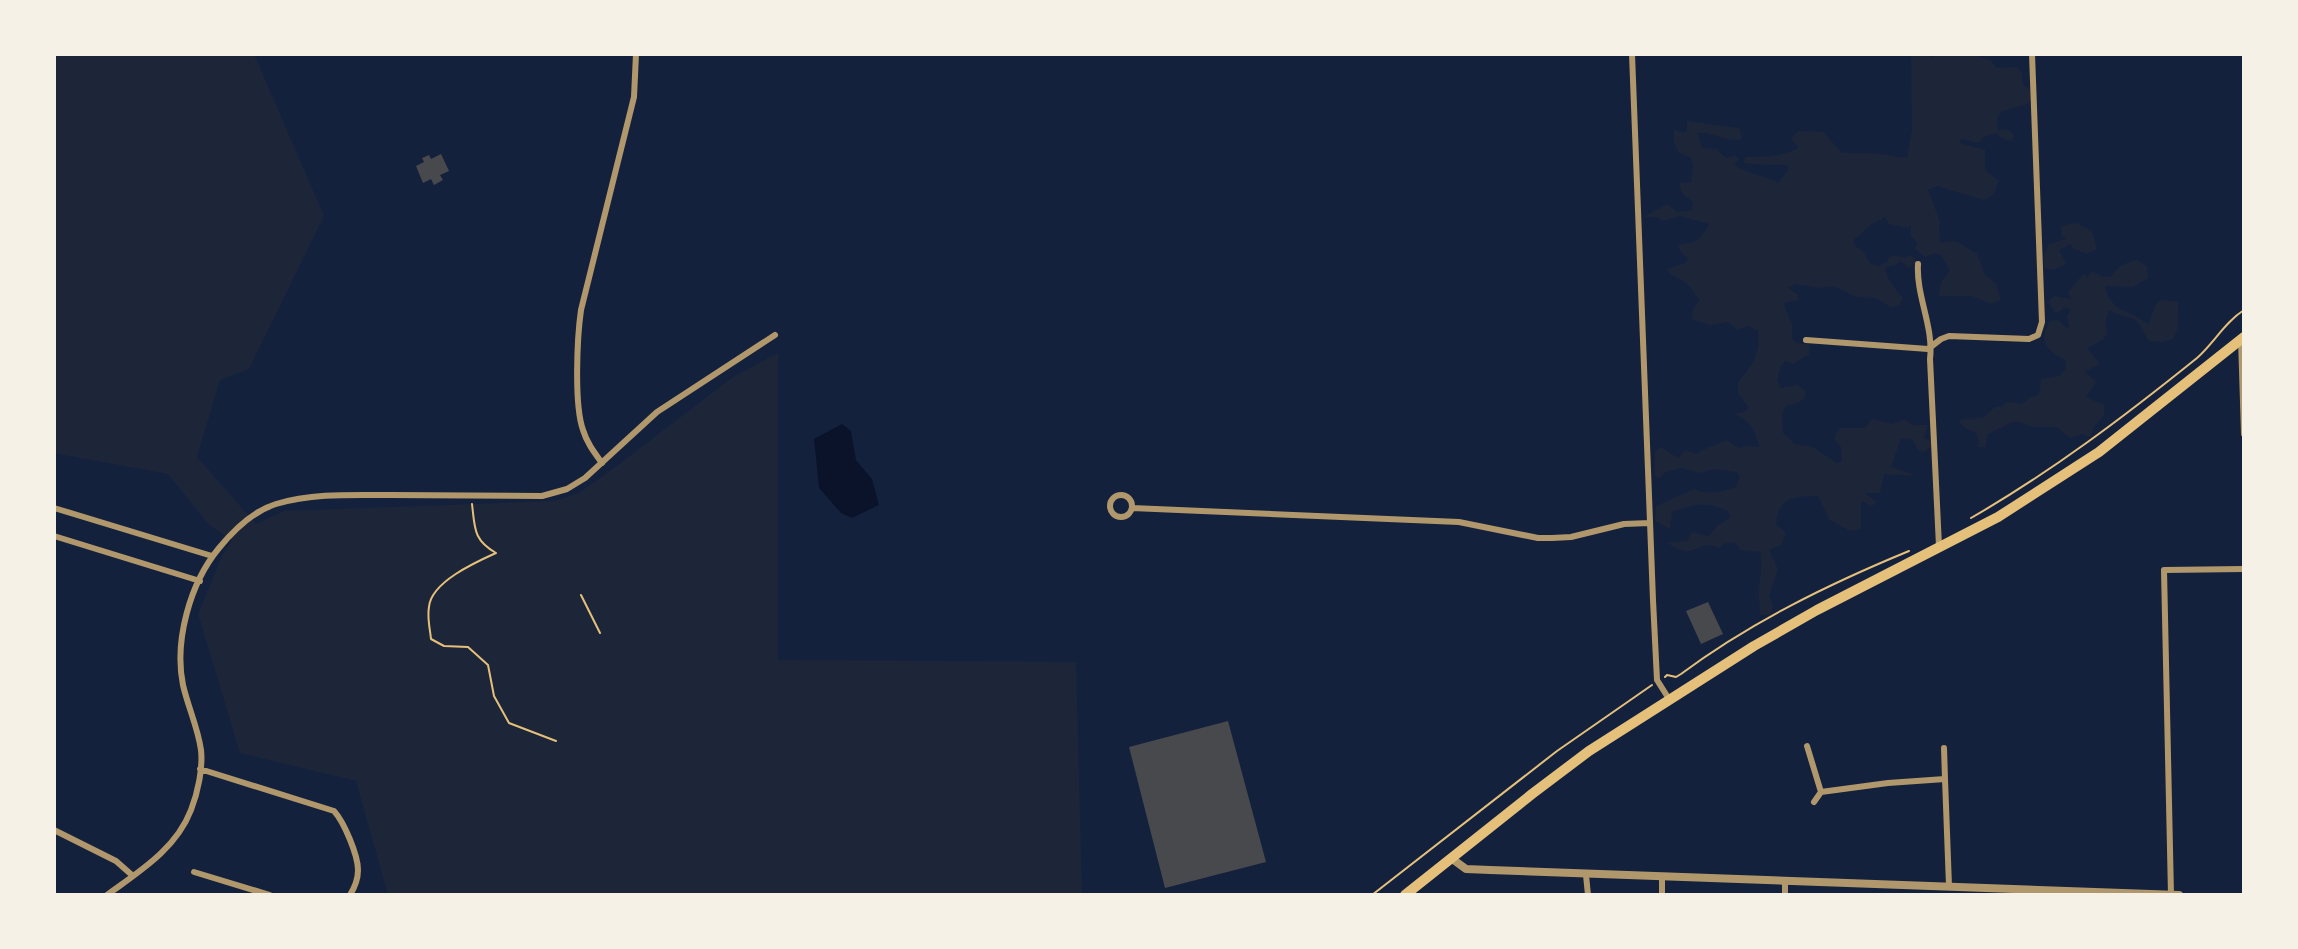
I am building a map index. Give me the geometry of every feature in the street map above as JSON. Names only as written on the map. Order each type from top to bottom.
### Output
[{"type":"main road","points":[[1405,895],[1589,751],[1817,610],[1998,517],[2099,452],[2242,338]]},
{"type":"street","points":[[602,463],[587,442],[580,421],[579,329],[581,310],[634,97],[636,54]]},
{"type":"street","points":[[1632,54],[1657,680],[1669,699]]},
{"type":"street","points":[[1806,340],[1928,349],[1949,336],[2029,339],[2038,335],[2042,322],[2032,54]]},
{"type":"street","points":[[1918,264],[1921,299],[1932,347],[1930,359],[1940,548]]},
{"type":"street","points":[[107,895],[152,862],[176,836],[191,809],[201,750],[183,682],[181,641],[185,615],[212,556],[247,520],[272,505],[329,495],[542,496],[567,489],[585,478],[657,412],[775,335]]},
{"type":"street","points":[[2242,338],[2244,434]]},
{"type":"street","points":[[54,508],[212,556]]},
{"type":"street","points":[[1132,508],[1459,522],[1552,538],[1571,537],[1624,524],[1650,523]]},
{"type":"street","points":[[54,536],[200,581]]},
{"type":"street","points":[[2171,895],[2164,570],[2244,569]]},
{"type":"street","points":[[1807,746],[1821,792]]},
{"type":"street","points":[[1944,748],[1949,886]]},
{"type":"street","points":[[200,769],[334,811],[340,818],[358,865],[356,882],[350,895]]},
{"type":"street","points":[[1814,802],[1821,792],[1945,779]]},
{"type":"street","points":[[54,830],[116,861],[133,876]]},
{"type":"street","points":[[1451,858],[1466,869],[2179,895]]},
{"type":"street","points":[[194,872],[270,895]]},
{"type":"street","points":[[1586,875],[1588,895]]},
{"type":"street","points":[[1662,878],[1662,895]]},
{"type":"street","points":[[1785,881],[1785,895]]},
{"type":"path","points":[[2235,316],[2244,310]]},
{"type":"path","points":[[472,504],[476,535],[496,553],[435,590],[428,606],[431,639],[444,646],[468,647],[488,665],[494,696],[509,723],[556,741]]},
{"type":"path","points":[[581,595],[600,633]]},
{"type":"shaded area","points":[[54,54],[254,54],[324,216],[249,369],[220,380],[197,457],[256,524],[284,511],[554,501],[579,493],[733,377],[778,353],[778,660],[1076,662],[1082,895],[388,895],[356,781],[240,753],[198,614],[222,556],[232,540],[209,525],[168,474],[54,453]]},
{"type":"shaded area","points":[[1911,54],[1928,54],[1932,57],[1939,54],[1975,54],[1990,60],[1997,68],[2017,67],[2022,73],[2023,85],[2037,94],[2027,104],[2002,111],[1997,118],[1998,131],[2011,131],[2014,136],[2011,141],[1997,133],[1984,137],[1979,143],[1961,139],[1959,143],[1985,150],[1985,170],[1999,181],[1993,195],[1984,200],[1937,186],[1928,190],[1940,221],[1941,243],[1958,242],[1977,254],[1985,275],[1996,284],[2001,300],[1991,304],[1972,296],[1939,296],[1941,282],[1950,271],[1941,255],[1935,253],[1925,257],[1915,249],[1917,242],[1911,237],[1911,225],[1908,228],[1889,224],[1885,217],[1870,225],[1853,241],[1871,264],[1878,266],[1888,262],[1893,255],[1915,258],[1916,263],[1910,268],[1900,261],[1885,267],[1889,279],[1903,298],[1899,306],[1891,307],[1875,298],[1856,297],[1833,286],[1820,288],[1796,284],[1788,288],[1798,295],[1799,300],[1783,303],[1792,324],[1792,339],[1810,345],[1809,354],[1793,364],[1785,361],[1781,366],[1777,380],[1781,388],[1797,385],[1806,391],[1802,400],[1786,406],[1782,413],[1783,433],[1795,444],[1813,447],[1837,463],[1842,461],[1841,447],[1834,439],[1839,428],[1865,428],[1872,419],[1893,424],[1904,419],[1912,425],[1928,425],[1924,438],[1931,441],[1931,447],[1924,452],[1918,450],[1912,439],[1901,438],[1891,467],[1917,476],[1884,474],[1880,493],[1865,493],[1877,502],[1872,506],[1861,501],[1861,529],[1850,531],[1829,519],[1818,496],[1795,498],[1784,503],[1776,524],[1786,533],[1781,545],[1769,550],[1778,569],[1769,596],[1773,605],[1770,615],[1760,615],[1761,552],[1741,550],[1734,542],[1719,548],[1708,545],[1690,551],[1667,543],[1687,541],[1692,532],[1709,536],[1718,525],[1730,518],[1729,512],[1715,506],[1694,506],[1672,512],[1670,529],[1655,521],[1656,506],[1694,489],[1715,492],[1736,487],[1740,477],[1737,472],[1715,469],[1701,473],[1681,468],[1665,472],[1659,479],[1654,475],[1655,451],[1661,447],[1678,458],[1685,450],[1696,454],[1726,440],[1739,448],[1760,447],[1751,427],[1734,414],[1749,408],[1738,393],[1738,382],[1754,359],[1758,331],[1748,326],[1737,330],[1728,322],[1709,325],[1692,319],[1693,309],[1700,299],[1667,269],[1685,263],[1688,258],[1677,245],[1697,240],[1709,224],[1680,216],[1663,221],[1656,217],[1643,217],[1668,204],[1677,212],[1692,210],[1693,202],[1682,192],[1680,183],[1691,182],[1691,158],[1678,152],[1674,141],[1674,129],[1683,133],[1687,131],[1687,121],[1739,128],[1742,137],[1739,140],[1698,133],[1702,148],[1716,149],[1726,158],[1735,156],[1740,159],[1734,165],[1778,183],[1788,170],[1788,165],[1743,162],[1746,157],[1779,155],[1798,148],[1791,138],[1798,131],[1823,132],[1842,153],[1907,158],[1912,130]]},
{"type":"shaded area","points":[[2076,223],[2092,231],[2097,249],[2087,254],[2070,244],[2059,250],[2066,264],[2054,270],[2044,268],[2044,255],[2049,244],[2066,239],[2062,236],[2061,226]]},
{"type":"shaded area","points":[[2137,260],[2147,266],[2148,278],[2133,287],[2105,286],[2111,301],[2148,324],[2160,300],[2179,302],[2177,329],[2173,339],[2149,341],[2136,321],[2110,310],[2107,334],[2087,348],[2100,364],[2085,372],[2096,382],[2086,397],[2104,405],[2104,415],[2093,428],[2091,437],[2082,434],[2070,438],[2057,427],[2032,427],[2012,422],[1987,435],[1986,447],[1977,447],[1979,441],[1976,433],[1958,420],[1984,417],[2007,402],[2021,404],[2037,396],[2041,379],[2060,376],[2066,368],[2065,360],[2053,353],[2044,340],[2050,321],[2058,320],[2069,327],[2067,316],[2071,309],[2063,307],[2055,313],[2048,301],[2055,296],[2071,299],[2068,292],[2084,273],[2087,278],[2092,271],[2103,277],[2112,276],[2126,263]]},
{"type":"shaded area","points":[[842,424],[851,431],[856,460],[872,479],[879,505],[852,518],[841,513],[819,488],[814,439]]},
{"type":"building","points":[[441,154],[449,171],[440,175],[443,180],[434,185],[431,179],[423,183],[416,166],[424,162],[422,158],[429,155],[431,159]]},
{"type":"building","points":[[1708,602],[1723,634],[1701,644],[1686,611]]},
{"type":"building","points":[[1228,721],[1266,862],[1165,888],[1129,747]]}]
